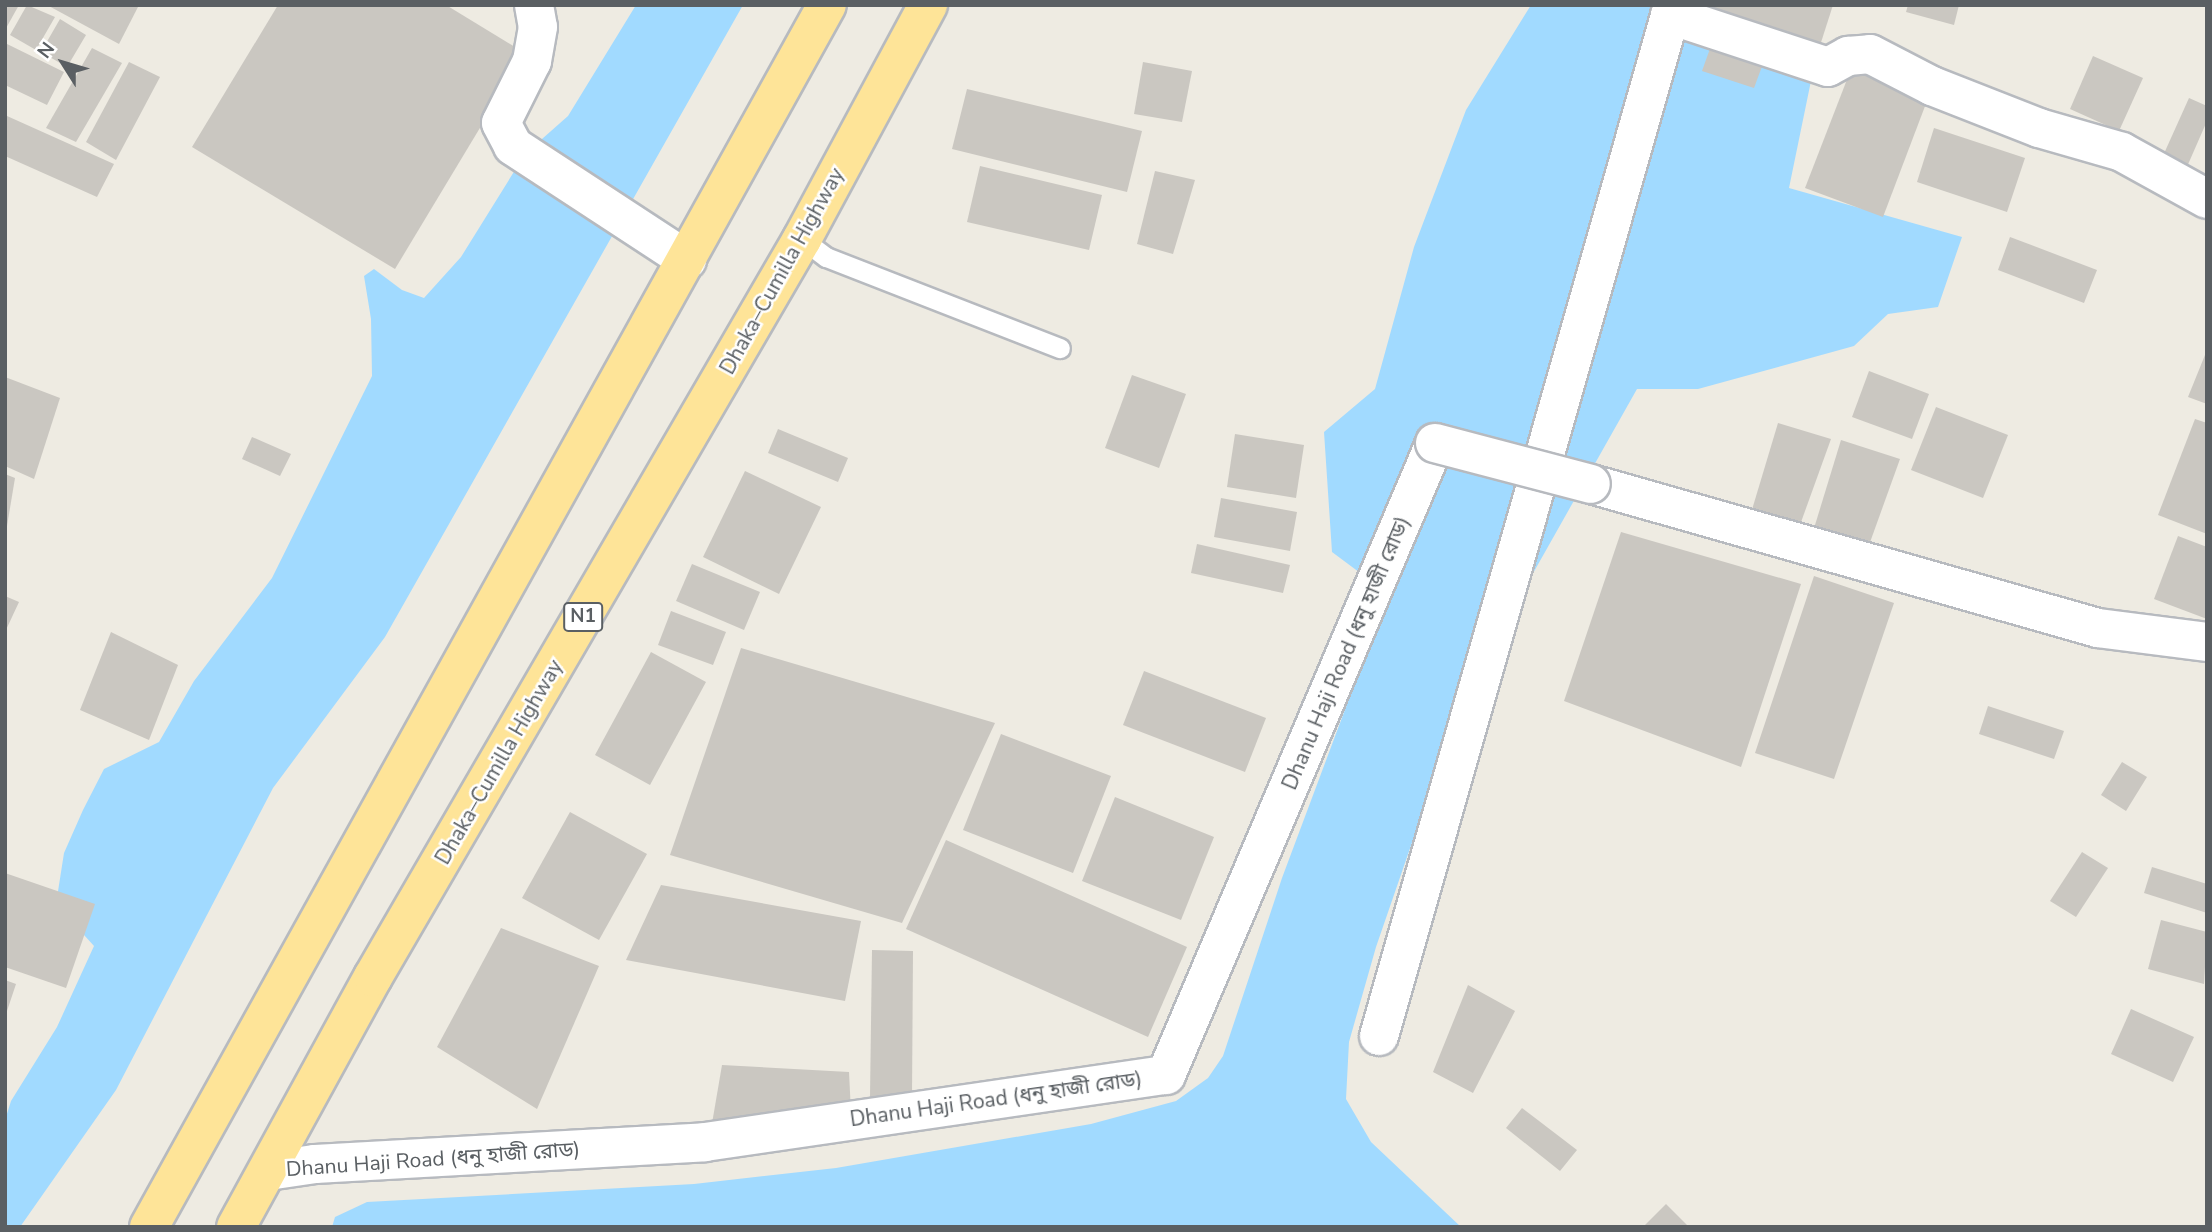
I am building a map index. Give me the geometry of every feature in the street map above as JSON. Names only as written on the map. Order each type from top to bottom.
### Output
[{"type":"highway","points":[[149,1227],[827,5]]},
{"type":"highway","name":"Dhaka–Cumilla Highway","points":[[236,1227],[373,977],[802,239],[928,5]]},
{"type":"street","points":[[534,5],[538,27],[532,61],[501,123],[513,146],[687,260]]},
{"type":"street","points":[[1379,1036],[1672,10],[1828,67],[1847,56],[1870,54],[1932,86],[2039,128],[2122,152],[2207,199]]},
{"type":"street","name":"Dhanu Haji Road (ধনু হাজী রোড)","points":[[268,1171],[315,1164],[705,1142],[1166,1075],[1435,443],[1591,484],[2098,628],[2207,642]]},
{"type":"lane","points":[[802,239],[826,257],[1060,348]]},
{"type":"water","points":[[636,5],[743,5],[385,637],[273,788],[116,1090],[20,1227],[5,1227],[5,1120],[11,1101],[57,1027],[94,946],[56,904],[64,853],[104,769],[159,742],[194,681],[272,578],[372,376],[371,319],[364,276],[374,269],[402,290],[424,298],[461,257],[525,154],[568,116]]},
{"type":"water","points":[[1531,5],[1659,5],[1812,76],[1789,188],[1962,237],[1938,307],[1888,314],[1854,346],[1698,389],[1637,389],[1488,653],[1416,831],[1376,947],[1349,1042],[1346,1099],[1371,1142],[1461,1227],[332,1227],[335,1217],[367,1202],[694,1184],[836,1168],[1091,1124],[1176,1101],[1208,1078],[1223,1056],[1282,878],[1355,683],[1375,584],[1332,552],[1324,432],[1375,389],[1414,247],[1466,110]]},
{"type":"building","points":[[5,5],[19,5],[5,30]]},
{"type":"building","points":[[27,5],[55,17],[36,50],[10,35]]},
{"type":"building","points":[[47,5],[139,5],[119,44]]},
{"type":"building","points":[[278,5],[446,5],[525,53],[395,269],[192,147]]},
{"type":"building","points":[[1696,5],[1833,5],[1816,58]]},
{"type":"building","points":[[1908,5],[1959,5],[1954,25],[1906,12]]},
{"type":"building","points":[[60,19],[86,35],[67,67],[41,52]]},
{"type":"building","points":[[5,43],[64,72],[47,105],[5,85]]},
{"type":"building","points":[[1712,43],[1764,61],[1754,88],[1702,71]]},
{"type":"building","points":[[92,48],[122,63],[76,142],[46,128]]},
{"type":"building","points":[[2093,56],[2143,78],[2119,131],[2070,109]]},
{"type":"building","points":[[129,62],[160,77],[116,160],[86,142]]},
{"type":"building","points":[[1143,62],[1192,71],[1182,122],[1134,114]]},
{"type":"building","points":[[1853,64],[1930,93],[1883,217],[1805,188]]},
{"type":"building","points":[[967,89],[1142,131],[1127,192],[952,149]]},
{"type":"building","points":[[2189,98],[2207,106],[2207,121],[2186,169],[2162,158]]},
{"type":"building","points":[[7,116],[114,164],[97,197],[5,156]]},
{"type":"building","points":[[1934,128],[2025,158],[2007,212],[1917,182]]},
{"type":"building","points":[[980,166],[1102,195],[1089,250],[967,222]]},
{"type":"building","points":[[1155,171],[1195,180],[1173,254],[1137,244]]},
{"type":"building","points":[[2010,237],[2097,270],[2084,303],[1998,270]]},
{"type":"building","points":[[2207,350],[2207,404],[2188,397]]},
{"type":"building","points":[[1869,371],[1929,394],[1912,439],[1852,417]]},
{"type":"building","points":[[1132,375],[1186,394],[1159,468],[1105,448]]},
{"type":"building","points":[[5,377],[60,398],[34,479],[5,466]]},
{"type":"building","points":[[1936,407],[2008,435],[1983,498],[1911,470]]},
{"type":"building","points":[[2195,419],[2207,423],[2207,534],[2158,515]]},
{"type":"building","points":[[1778,423],[1831,439],[1796,536],[1748,523]]},
{"type":"building","points":[[778,429],[848,458],[838,482],[768,453]]},
{"type":"building","points":[[1235,434],[1304,445],[1296,498],[1227,487]]},
{"type":"building","points":[[252,437],[291,454],[280,476],[242,459]]},
{"type":"building","points":[[1841,440],[1900,459],[1864,559],[1808,548]]},
{"type":"building","points":[[745,471],[821,507],[779,594],[703,557]]},
{"type":"building","points":[[5,474],[15,478],[7,526],[5,526]]},
{"type":"building","points":[[1221,498],[1297,512],[1290,551],[1214,537]]},
{"type":"building","points":[[1621,532],[1801,584],[1741,767],[1564,701]]},
{"type":"building","points":[[2178,536],[2207,547],[2207,619],[2154,599]]},
{"type":"building","points":[[1197,544],[1290,565],[1283,593],[1191,573]]},
{"type":"building","points":[[692,564],[760,592],[744,630],[676,601]]},
{"type":"building","points":[[1814,576],[1894,603],[1834,779],[1755,753]]},
{"type":"building","points":[[5,596],[19,602],[5,632]]},
{"type":"building","points":[[671,611],[726,632],[713,665],[658,645]]},
{"type":"building","points":[[111,632],[178,665],[149,740],[80,710]]},
{"type":"building","points":[[741,648],[995,723],[902,923],[670,855]]},
{"type":"building","points":[[651,652],[706,682],[650,785],[595,755]]},
{"type":"building","points":[[1144,671],[1266,718],[1245,772],[1123,725]]},
{"type":"building","points":[[1988,706],[2064,731],[2054,759],[1979,734]]},
{"type":"building","points":[[1001,734],[1111,776],[1073,873],[963,830]]},
{"type":"building","points":[[2122,762],[2147,777],[2126,811],[2101,795]]},
{"type":"building","points":[[1115,797],[1214,837],[1181,920],[1082,881]]},
{"type":"building","points":[[570,812],[647,854],[599,940],[522,898]]},
{"type":"building","points":[[946,840],[1187,947],[1148,1037],[906,929]]},
{"type":"building","points":[[2082,852],[2108,868],[2076,917],[2050,901]]},
{"type":"building","points":[[2152,867],[2207,884],[2207,913],[2144,893]]},
{"type":"building","points":[[5,873],[95,904],[66,988],[5,967]]},
{"type":"building","points":[[661,885],[861,921],[845,1001],[626,960]]},
{"type":"building","points":[[2161,920],[2207,932],[2204,984],[2148,969]]},
{"type":"building","points":[[501,928],[599,966],[537,1109],[437,1047]]},
{"type":"building","points":[[872,950],[913,951],[912,1097],[870,1097]]},
{"type":"building","points":[[5,980],[16,984],[6,1014],[5,1014]]},
{"type":"building","points":[[1468,985],[1515,1011],[1473,1093],[1433,1072]]},
{"type":"building","points":[[2131,1009],[2194,1037],[2173,1082],[2111,1054]]},
{"type":"building","points":[[722,1065],[849,1072],[852,1133],[709,1141]]},
{"type":"building","points":[[1522,1108],[1577,1150],[1560,1171],[1506,1128]]},
{"type":"building","points":[[1666,1204],[1689,1227],[1643,1227]]}]
